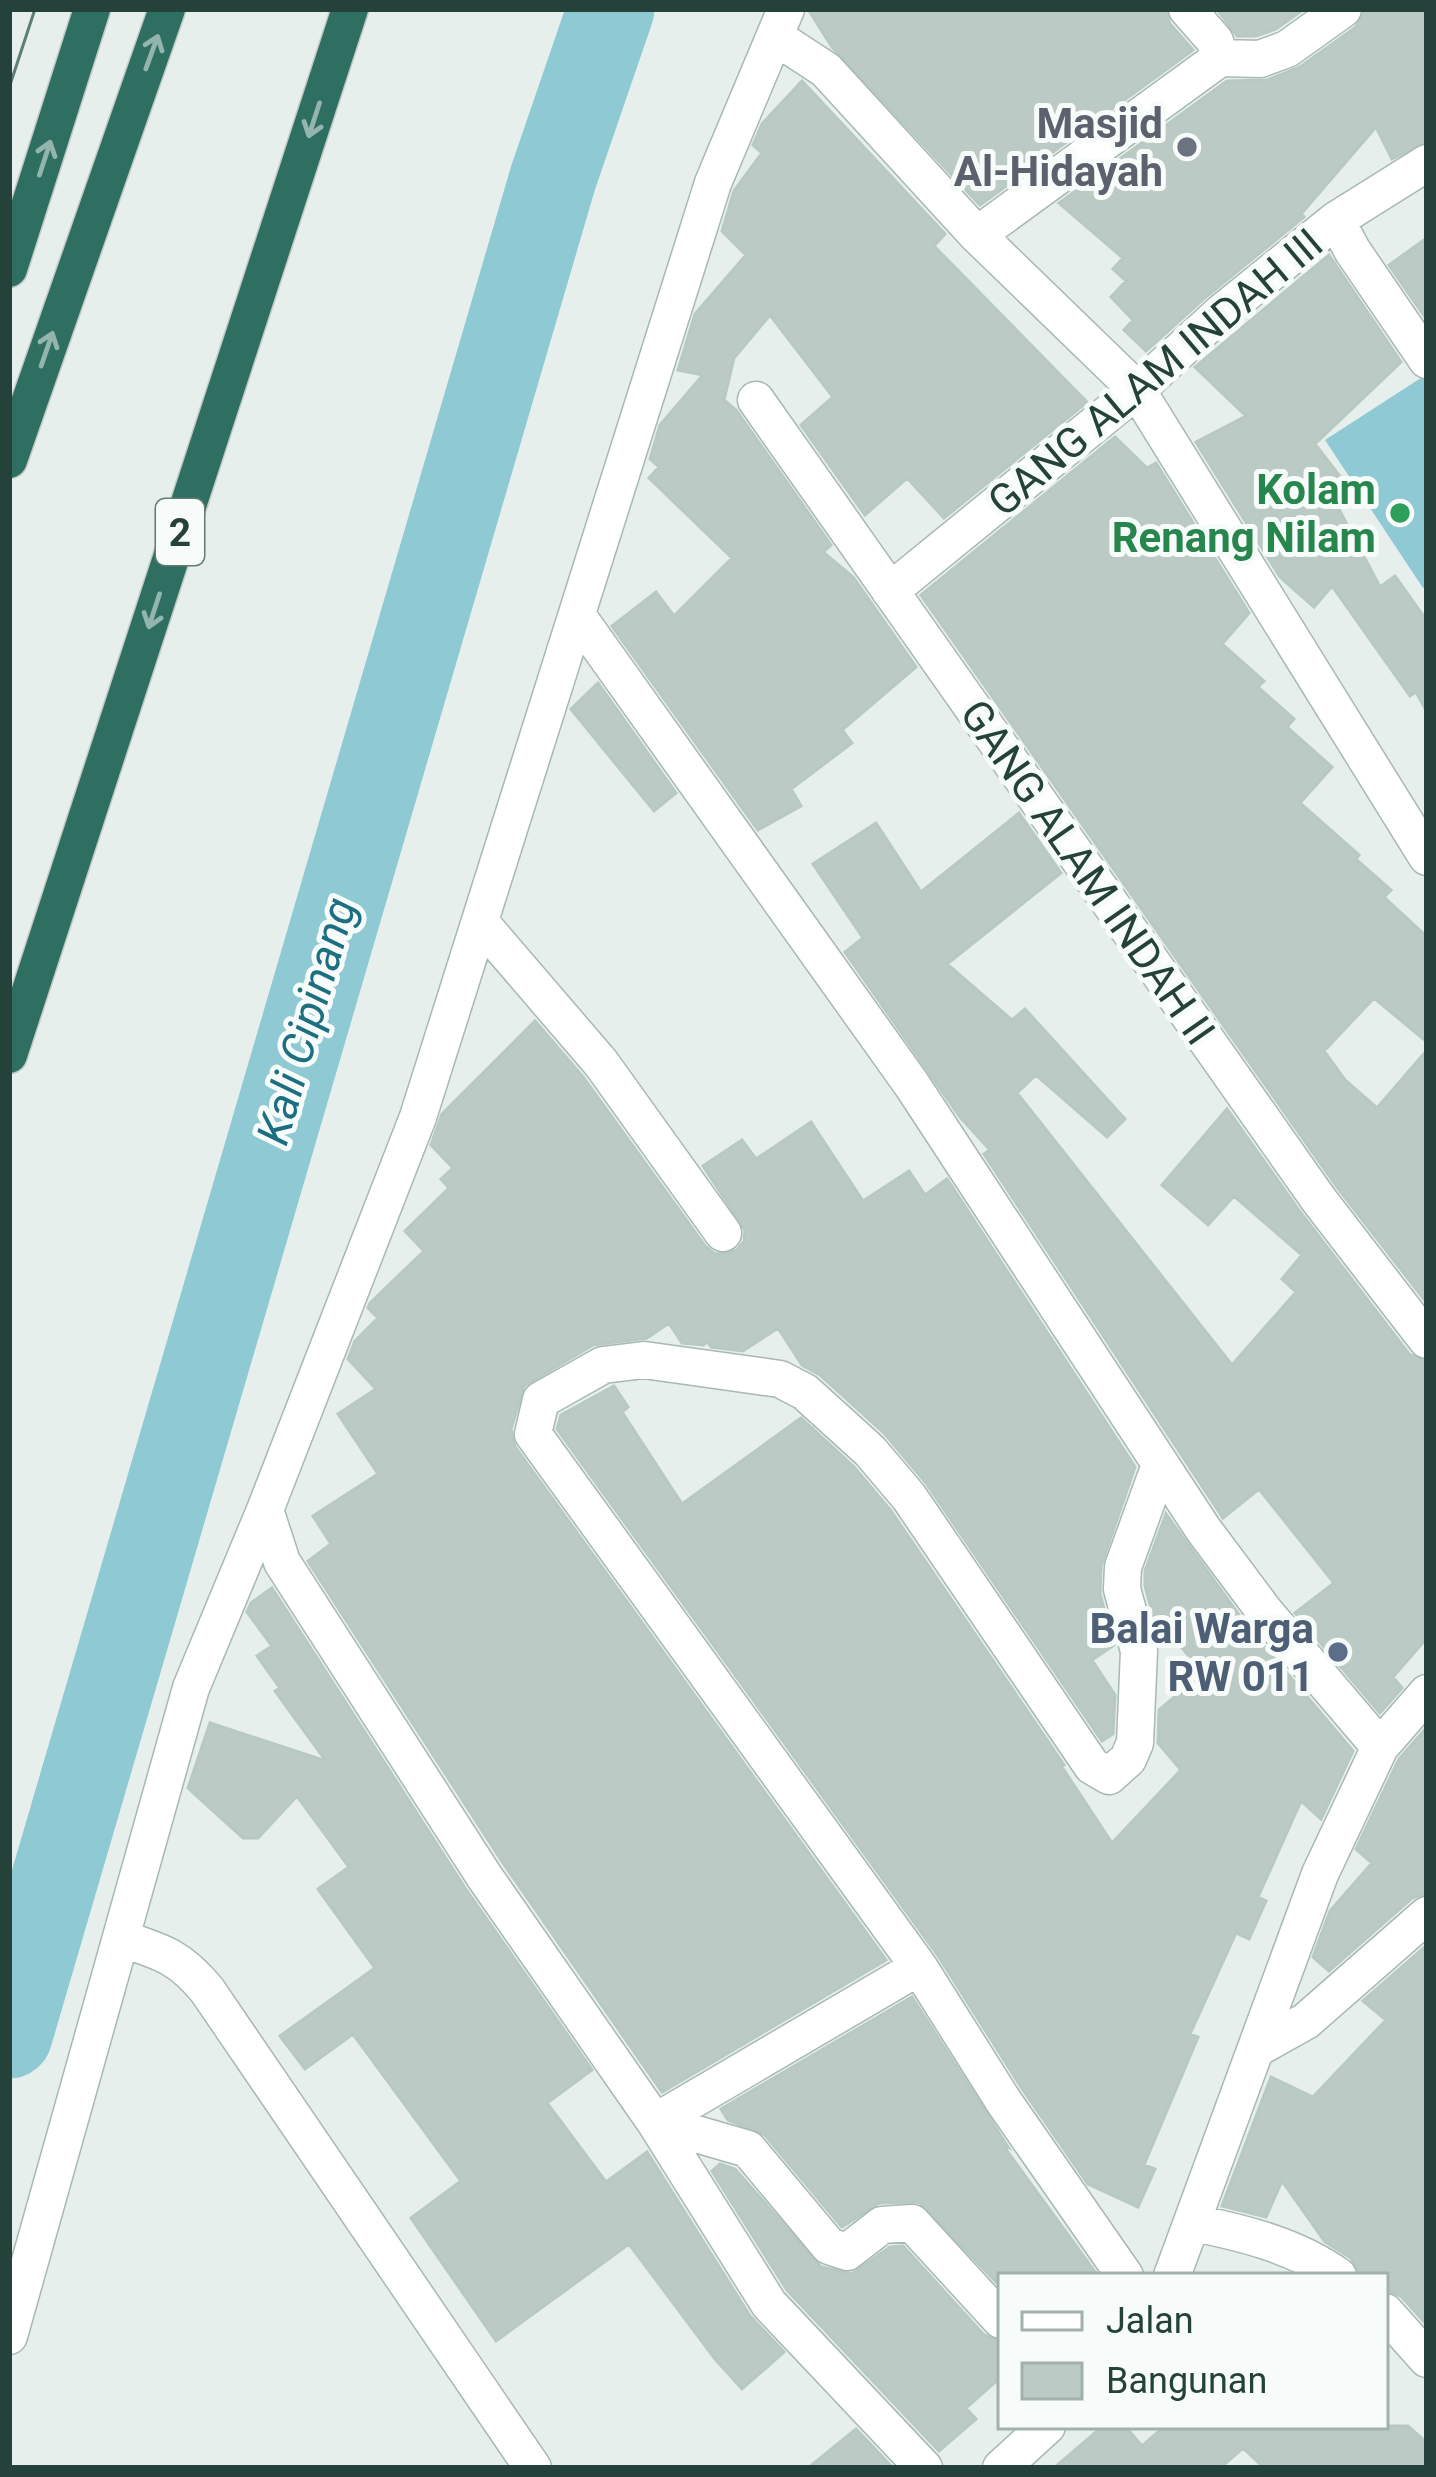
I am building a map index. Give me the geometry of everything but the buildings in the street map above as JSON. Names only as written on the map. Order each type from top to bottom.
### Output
[{"type":"highway","points":[[9,269],[92,9]]},
{"type":"highway","points":[[9,460],[167,9]]},
{"type":"highway","name":"2","points":[[9,1055],[350,9]]},
{"type":"street","points":[[1187,9],[1215,41],[1220,58]]},
{"type":"street","points":[[977,235],[1220,58],[1260,59],[1287,49],[1343,9]]},
{"type":"street","points":[[9,2336],[191,1688],[418,1117],[713,183],[782,23],[977,235],[1137,390],[1427,857]]},
{"type":"street","name":"GANG ALAM INDAH III","points":[[890,591],[1336,220],[1427,164]]},
{"type":"street","points":[[1336,220],[1427,359]]},
{"type":"street","name":"GANG ALAM INDAH II","points":[[756,400],[1319,1200],[1427,1340]]},
{"type":"street","points":[[579,617],[912,1085],[1160,1465],[1265,1612],[1380,1747]]},
{"type":"street","points":[[480,922],[601,1063],[724,1233]]},
{"type":"street","points":[[1123,2273],[1004,2102],[919,1967],[533,1434],[541,1400],[603,1366],[644,1360],[780,1379],[805,1392],[870,1451],[909,1497],[1092,1766],[1109,1776],[1128,1759],[1135,1743],[1139,1651],[1122,1589],[1123,1567],[1160,1465]]},
{"type":"street","points":[[265,1510],[282,1562],[484,1876],[656,2122],[769,2304],[924,2468]]},
{"type":"street","points":[[1173,2273],[1320,1874],[1380,1747],[1426,1699]]},
{"type":"street","points":[[1256,2049],[1306,2021],[1427,1916]]},
{"type":"street","points":[[123,1939],[187,1965],[207,1990],[532,2468]]},
{"type":"street","points":[[656,2122],[919,1967]]},
{"type":"street","points":[[656,2122],[748,2149],[839,2252],[847,2252],[882,2224],[912,2222],[998,2317]]},
{"type":"street","points":[[1194,2223],[1296,2252],[1334,2273]]},
{"type":"street","points":[[1388,2315],[1427,2359]]},
{"type":"street","points":[[1001,2468],[1044,2429]]},
{"type":"water","name":"Kolam Renang Nilam","points":[[1427,374],[1427,586],[1423,588],[1325,440]]},
{"type":"waterway","name":"Kali Cipinang","points":[[9,2035],[553,178],[611,9]]},
{"type":"tram line","points":[[9,88],[35,9]]},
{"type":"place","name":"Masjid Al-Hidayah","points":[[1187,147]]},
{"type":"place","name":"Kolam Renang Nilam","points":[[1400,513]]},
{"type":"place","name":"Balai Warga RW 011","points":[[1338,1652]]}]
